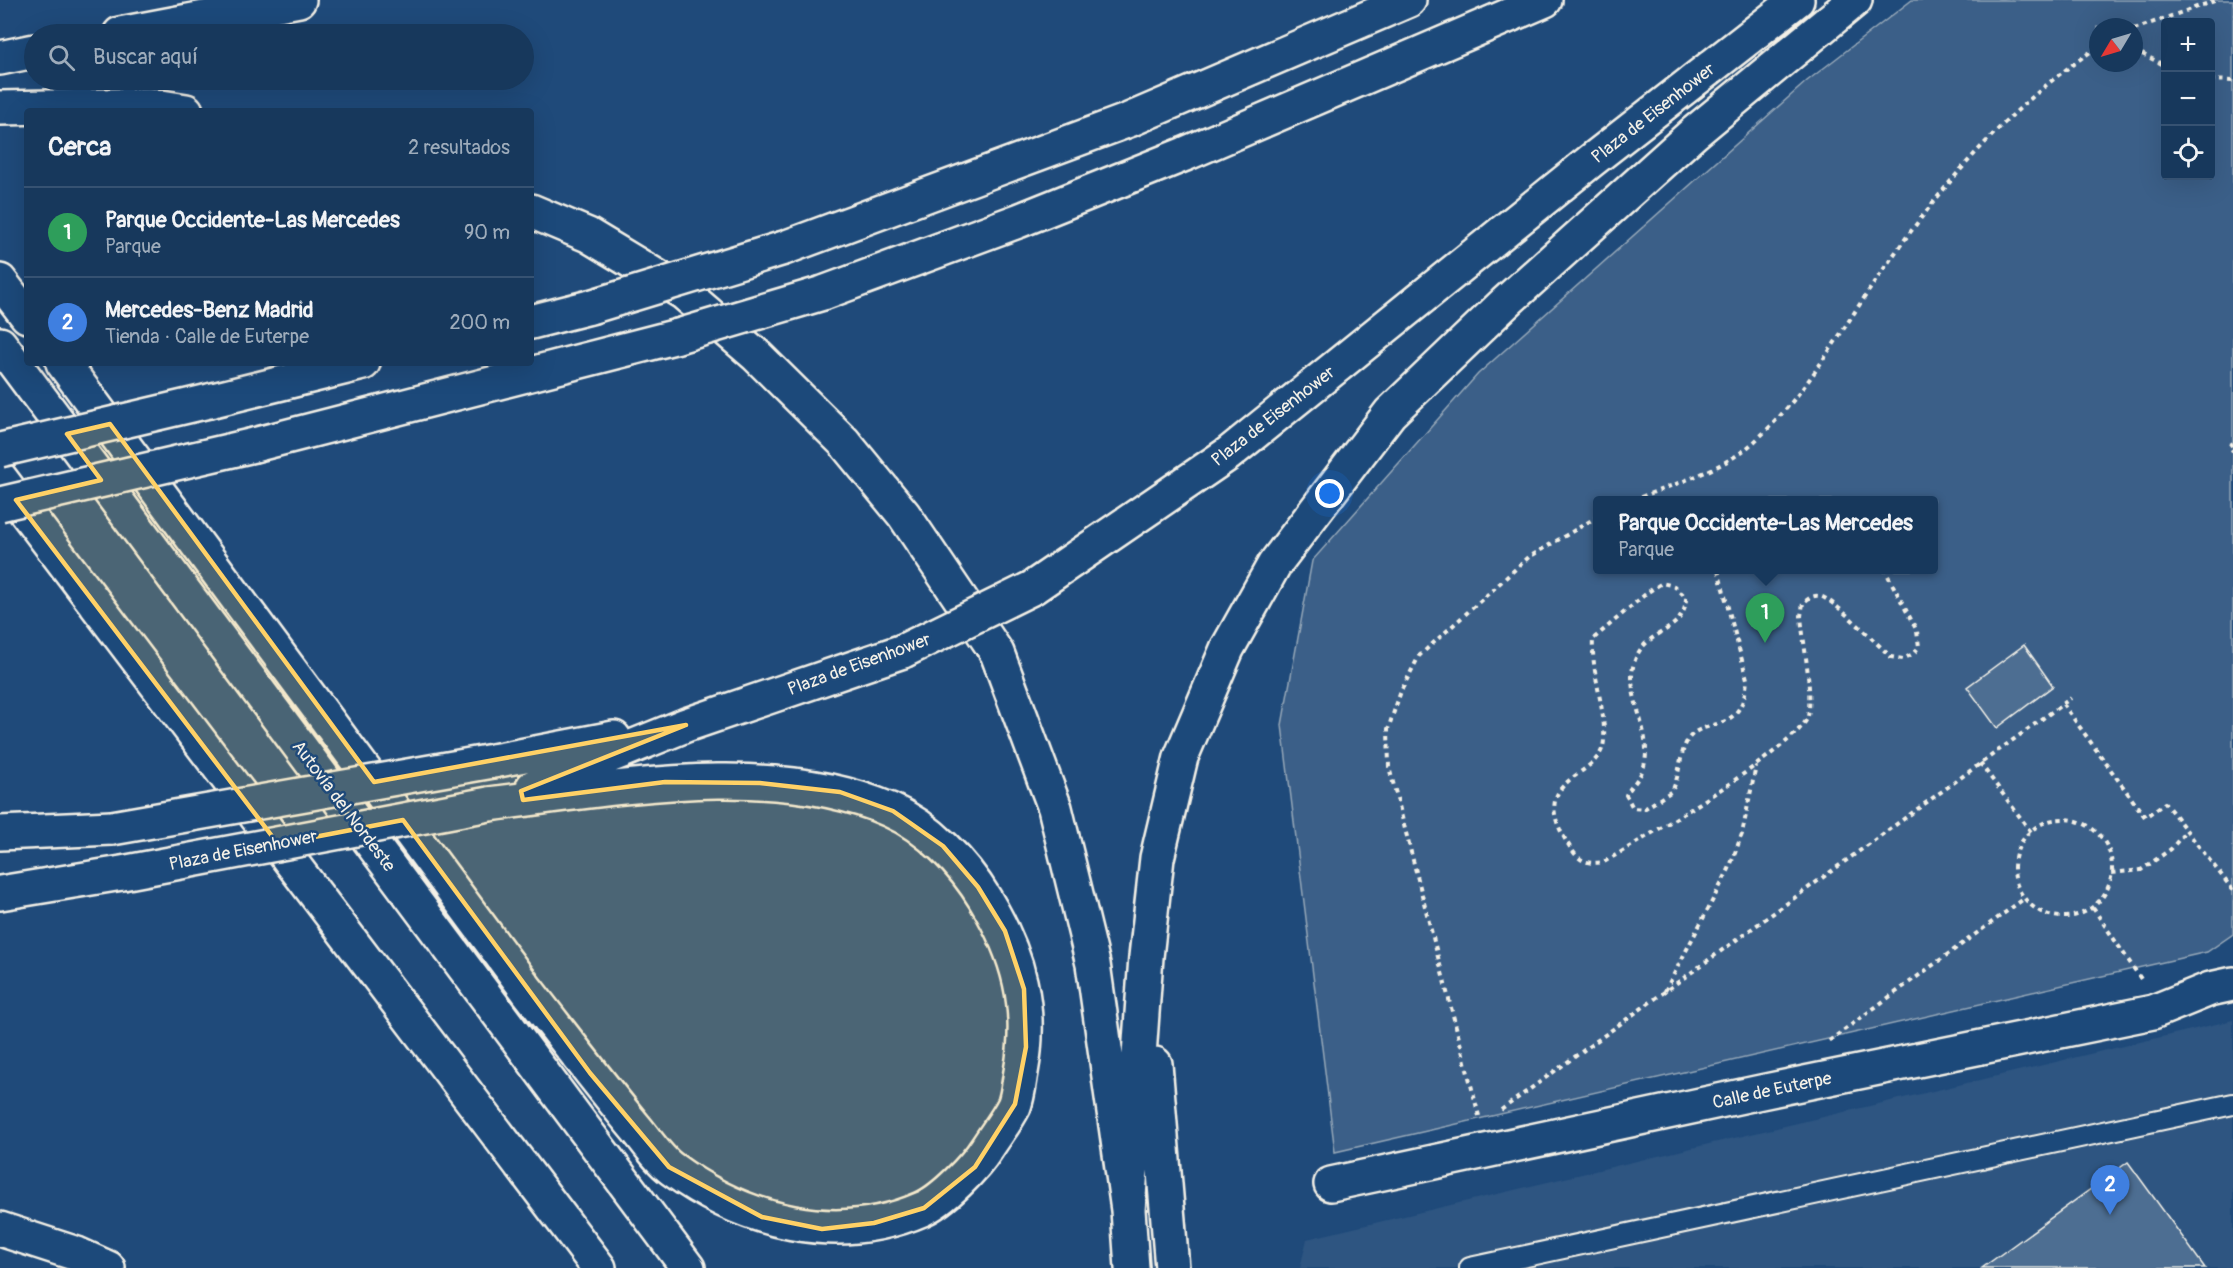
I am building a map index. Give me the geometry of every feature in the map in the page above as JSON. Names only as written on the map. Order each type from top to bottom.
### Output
[{"type":"main road","points":[[172,24],[298,0]]},
{"type":"main road","points":[[534,321],[591,307],[784,248],[1129,120],[1409,0]]},
{"type":"main road","points":[[0,504],[254,445],[678,336],[823,293],[1018,221],[1185,154],[1545,0]]},
{"type":"main road","name":"Plaza de Eisenhower","points":[[0,893],[122,873],[489,804],[686,725],[903,651],[1032,588],[1228,454],[1592,160],[1797,0]]},
{"type":"main road","points":[[1128,1210],[1146,957],[1157,858],[1181,757],[1232,640],[1274,565],[1390,413],[1505,303],[1694,133],[1855,0]]},
{"type":"main road","points":[[0,58],[24,53]]},
{"type":"main road","points":[[0,108],[149,105],[168,108]]},
{"type":"main road","points":[[534,212],[588,235],[684,294],[756,355],[844,442],[904,515],[997,653],[1054,808],[1093,964],[1128,1210],[1132,1268]]},
{"type":"main road","points":[[0,281],[24,312]]},
{"type":"main road","name":"Autovía del Nordeste","points":[[0,344],[688,1268]]},
{"type":"main road","points":[[65,366],[534,999],[590,1073],[669,1167],[705,1190],[762,1217],[822,1229],[874,1223],[924,1208],[975,1167],[1015,1104],[1026,1047],[1024,989],[1005,931],[978,887],[943,846],[892,811],[840,792],[760,783],[665,782],[489,804]]},
{"type":"main road","points":[[0,450],[351,366]]},
{"type":"main road","points":[[0,478],[599,1268]]},
{"type":"main road","name":"Plaza de Eisenhower","points":[[0,833],[112,828],[686,725]]},
{"type":"main road","points":[[1146,957],[1172,1268]]},
{"type":"main road","name":"Calle de Euterpe","points":[[1331,1184],[1484,1137],[2153,1012],[2225,981]]},
{"type":"main road","points":[[0,1229],[77,1254],[108,1268]]},
{"type":"lane","points":[[1470,1268],[2233,1104]]},
{"type":"path","points":[[2143,26],[2217,0]]},
{"type":"path","points":[[1646,496],[1707,470],[1747,448],[1784,413],[1827,356],[1900,246],[1946,188],[1988,140],[2061,71],[2089,53]]},
{"type":"path","points":[[2143,54],[2161,64]]},
{"type":"path","points":[[2215,80],[2233,81]]},
{"type":"path","points":[[2233,443],[2229,446],[2233,451]]},
{"type":"path","points":[[1593,519],[1529,557],[1419,656],[1401,691],[1388,729],[1389,767],[1484,1137],[1665,991],[2071,698]]},
{"type":"path","points":[[1719,574],[1747,679],[1746,692],[1740,706],[1726,721],[1704,728],[1687,741],[1677,782],[1672,791],[1644,809],[1633,808],[1626,795],[1643,770],[1647,751],[1634,684],[1633,663],[1639,649],[1654,635],[1673,627],[1686,610],[1686,597],[1674,586],[1662,583],[1648,592],[1593,639],[1592,655],[1604,741],[1600,755],[1570,777],[1559,791],[1554,809],[1556,822],[1578,859],[1590,864],[1604,862],[1756,765],[1790,740],[1802,728],[1808,717],[1809,701],[1801,616],[1803,603],[1811,597],[1821,596],[1834,604],[1891,657],[1903,659],[1913,654],[1919,647],[1917,632],[1887,574]]},
{"type":"path","points":[[2063,704],[2145,817],[2165,803],[2233,890]]},
{"type":"path","points":[[1980,763],[2031,832]]},
{"type":"path","points":[[1665,991],[1729,869],[1742,834],[1756,765]]},
{"type":"path","points":[[2061,819],[2078,822],[2093,829],[2107,849],[2112,873],[2109,886],[2093,908],[2079,915],[2057,916],[2035,909],[2025,898],[2015,876],[2015,863],[2018,851],[2031,832],[2045,823],[2061,819]]},
{"type":"path","points":[[2112,873],[2140,870],[2171,849],[2186,831]]},
{"type":"path","points":[[1827,1043],[2025,898]]},
{"type":"path","points":[[2093,908],[2145,984]]},
{"type":"highlighted area","points":[[110,424],[374,782],[686,725],[521,791],[523,800],[665,782],[760,783],[840,792],[893,811],[943,846],[978,887],[1005,931],[1024,989],[1026,1047],[1015,1104],[975,1167],[924,1208],[874,1223],[822,1229],[762,1217],[669,1167],[590,1073],[403,820],[278,844],[16,500],[101,480],[67,434]]},
{"type":"shaded area","points":[[1912,0],[2233,0],[2233,934],[2207,952],[1335,1152],[1282,725],[1312,561],[1478,374],[1807,81]]},
{"type":"shaded area","points":[[2233,1020],[2233,1268],[1300,1268],[1307,1239]]},
{"type":"building","points":[[2024,645],[2053,686],[1997,728],[1967,687]]},
{"type":"building","points":[[2128,1162],[2205,1268],[1982,1268]]},
{"type":"place","name":"Parque Occidente-Las Mercedes","points":[[1765,643]]},
{"type":"place","name":"Mercedes-Benz Madrid","points":[[2110,1215]]}]
